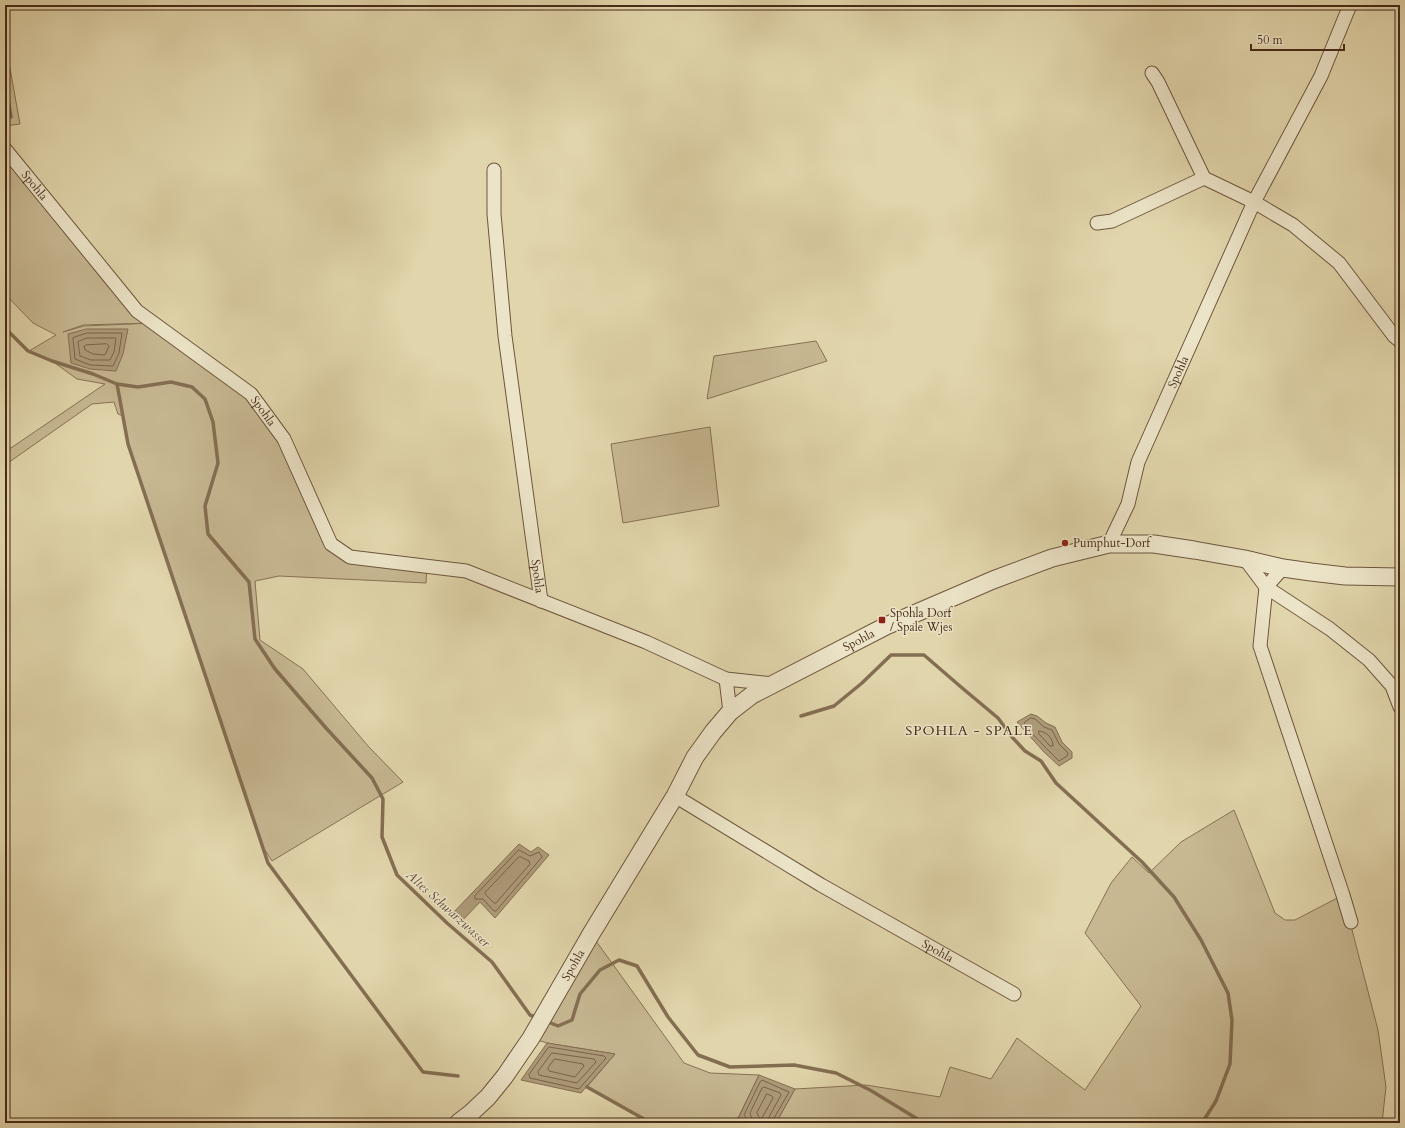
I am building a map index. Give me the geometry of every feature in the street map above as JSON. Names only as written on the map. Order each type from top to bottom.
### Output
[{"type":"street","name":"Spohla","points":[[1109,544],[1128,504],[1138,462],[1254,202],[1321,76],[1350,5]]},
{"type":"street","points":[[1152,73],[1158,82],[1204,178],[1254,202],[1293,225],[1339,263],[1394,336],[1400,341]]},
{"type":"street","name":"Spohla","points":[[5,149],[137,311],[251,394],[284,440],[331,544],[350,557],[466,571],[646,642],[726,679],[773,684]]},
{"type":"street","name":"Spohla","points":[[494,170],[494,214],[505,336],[541,601]]},
{"type":"street","points":[[1097,223],[1112,221],[1204,178]]},
{"type":"street","name":"Spohla","points":[[458,1123],[488,1097],[505,1076],[536,1029],[591,934],[675,796],[695,757],[730,712],[752,695],[886,626],[993,580],[1052,558],[1109,544],[1154,544],[1245,559],[1283,568],[1345,576],[1400,577]]},
{"type":"street","points":[[1245,559],[1266,587],[1330,629],[1369,660],[1392,686],[1400,707]]},
{"type":"street","points":[[1283,568],[1266,587],[1260,646],[1351,922]]},
{"type":"street","points":[[726,679],[730,712]]},
{"type":"street","name":"Spohla","points":[[675,796],[821,885],[1014,994]]},
{"type":"shaded area","points":[[5,41],[20,124],[5,126]]},
{"type":"shaded area","points":[[5,150],[152,323],[83,325],[63,332],[84,326],[153,323],[251,394],[284,439],[331,544],[350,557],[427,566],[426,583],[279,576],[255,581],[260,640],[303,669],[368,746],[403,782],[272,861],[263,847],[128,444],[123,416],[118,414],[114,402],[92,404],[5,465],[5,452],[105,384],[77,379],[53,361],[29,351],[56,335],[33,323],[5,294]]},
{"type":"shaded area","points":[[816,341],[827,361],[707,399],[714,356]]},
{"type":"shaded area","points":[[710,427],[719,506],[623,523],[611,444]]},
{"type":"shaded area","points":[[1397,654],[1400,655],[1400,678],[1396,672]]},
{"type":"shaded area","points":[[1234,810],[1275,913],[1285,920],[1295,920],[1343,895],[1378,1030],[1386,1087],[1382,1123],[776,1123],[795,1089],[866,1085],[940,1097],[950,1067],[991,1079],[1017,1038],[1085,1090],[1141,1006],[1085,933],[1111,883],[1132,857],[1149,873],[1181,842]]},
{"type":"shaded area","points":[[591,934],[684,1063],[710,1073],[759,1075],[738,1118],[748,1123],[640,1123],[644,1119],[587,1087],[615,1054],[547,1043],[531,1038]]},
{"type":"water","points":[[86,329],[128,329],[123,354],[116,371],[90,369],[71,363],[68,334]]},
{"type":"water","points":[[1031,714],[1055,727],[1062,742],[1072,752],[1072,758],[1059,766],[1044,752],[1017,722]]},
{"type":"water","points":[[519,844],[531,852],[538,847],[549,855],[495,918],[480,902],[460,923],[451,915]]},
{"type":"water","points":[[547,1043],[615,1054],[581,1093],[521,1080]]},
{"type":"water","points":[[759,1075],[795,1089],[776,1123],[748,1123],[738,1119]]},
{"type":"waterway","points":[[5,82],[11,117]]},
{"type":"waterway","name":"Altes Schwarzwasser","points":[[5,328],[28,351],[52,361],[93,374],[117,384],[138,387],[171,382],[192,387],[205,399],[213,422],[218,463],[205,506],[208,534],[249,582],[255,639],[275,669],[372,778],[383,799],[382,837],[397,875],[447,923],[492,962],[530,1015],[538,1018]]},
{"type":"waterway","points":[[117,384],[128,444],[268,863],[423,1072],[458,1076]]},
{"type":"waterway","points":[[801,716],[834,706],[862,683],[891,655],[924,655],[998,718],[1025,751],[1041,761],[1056,783],[1142,862],[1174,897],[1201,940],[1228,993],[1232,1020],[1230,1064],[1216,1101],[1202,1123]]},
{"type":"waterway","name":"Altes Schwarzwasser","points":[[546,1021],[558,1026],[572,1020],[580,994],[600,970],[619,960],[637,966],[668,1017],[698,1055],[730,1067],[794,1065],[836,1073],[870,1090],[924,1123]]},
{"type":"waterway","points":[[587,1087],[651,1123]]},
{"type":"place","name":"Pumphut-Dorf","points":[[1065,543]]},
{"type":"place","name":"Spohla Dorf / Spale Wjes","points":[[882,620]]},
{"type":"district","name":"SPOHLA - SPALE","points":[[969,730]]}]
